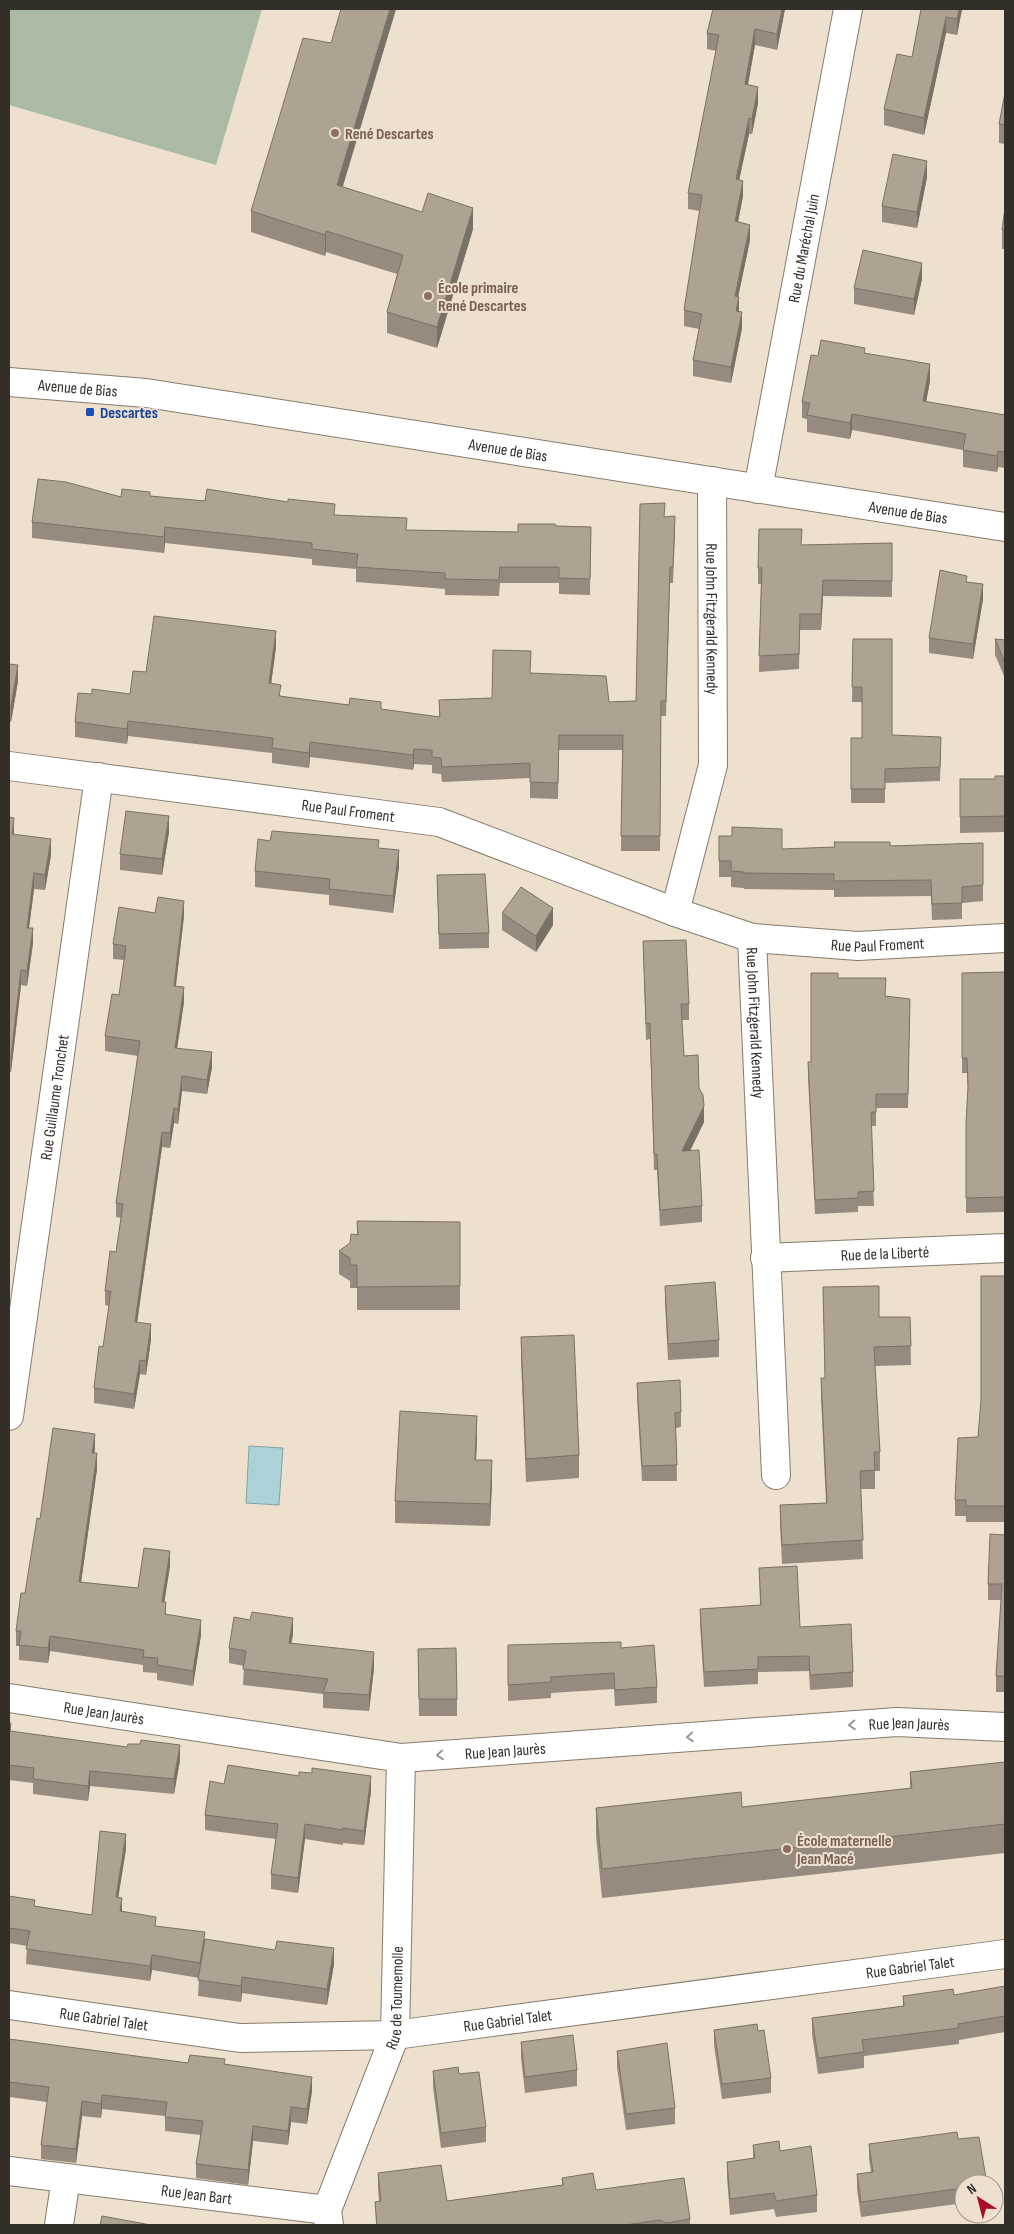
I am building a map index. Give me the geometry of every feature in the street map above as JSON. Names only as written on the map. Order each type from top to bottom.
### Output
[{"type":"street","name":"Rue du Maréchal Juin","points":[[758,488],[848,9]]},
{"type":"street","name":"Avenue de Bias","points":[[9,382],[146,394],[1005,527]]},
{"type":"street","name":"Rue John Fitzgerald Kennedy","points":[[712,481],[713,765],[675,912],[752,938],[776,1475]]},
{"type":"street","name":"Rue Paul Froment","points":[[9,766],[439,822],[675,912]]},
{"type":"street","name":"Rue Guillaume Tronchet","points":[[9,1416],[99,777]]},
{"type":"street","name":"Rue Paul Froment","points":[[752,938],[858,946],[1005,938]]},
{"type":"street","name":"Rue de la Liberté","points":[[765,1258],[1005,1248]]},
{"type":"street","name":"Rue Jean Jaurès","points":[[9,1698],[401,1758],[897,1722],[1005,1727]]},
{"type":"street","name":"Rue de Toumemolle","points":[[328,2218],[395,2035],[401,1758]]},
{"type":"street","name":"Rue Gabriel Talet","points":[[9,2005],[240,2038],[395,2035],[1005,1954]]},
{"type":"street","name":"Rue Jean Bart","points":[[9,2171],[328,2218]]},
{"type":"street","points":[[59,2225],[66,2178]]},
{"type":"green space","points":[[9,9],[262,9],[216,165],[9,105]]},
{"type":"water","points":[[249,1446],[283,1448],[279,1505],[246,1503]]},
{"type":"building","points":[[341,9],[390,9],[337,185],[422,212],[428,193],[473,208],[437,327],[387,312],[403,255],[326,231],[325,235],[251,211],[303,38],[331,43]]},
{"type":"building","points":[[713,9],[782,9],[777,34],[755,29],[745,84],[758,87],[752,119],[749,118],[736,179],[743,181],[735,221],[750,225],[735,296],[739,297],[736,311],[742,312],[731,367],[693,360],[702,314],[684,310],[702,195],[688,193],[719,35],[707,33]]},
{"type":"building","points":[[921,9],[959,9],[957,19],[946,17],[924,118],[884,109],[897,54],[912,57]]},
{"type":"building","points":[[1005,93],[1005,125],[999,124]]},
{"type":"building","points":[[893,154],[927,161],[917,212],[882,206]]},
{"type":"building","points":[[1005,208],[1005,230],[1002,230]]},
{"type":"building","points":[[863,250],[922,263],[914,299],[854,288]]},
{"type":"building","points":[[821,340],[865,348],[864,353],[930,364],[923,401],[1005,415],[1005,452],[998,451],[997,456],[963,450],[966,434],[852,414],[850,423],[807,415],[810,403],[802,402],[811,355],[818,356]]},
{"type":"building","points":[[38,479],[66,482],[121,497],[122,489],[150,492],[150,496],[205,501],[207,489],[288,502],[288,499],[335,504],[334,515],[407,518],[406,530],[518,532],[518,524],[555,524],[556,526],[591,527],[590,579],[559,578],[559,567],[500,567],[499,580],[445,579],[445,573],[356,567],[358,554],[312,549],[312,543],[165,527],[164,537],[32,522]]},
{"type":"building","points":[[665,503],[664,517],[675,516],[673,567],[670,567],[666,701],[661,701],[660,836],[621,836],[623,735],[559,735],[558,783],[530,782],[530,763],[442,767],[441,758],[432,757],[432,750],[414,749],[413,755],[310,742],[309,753],[272,748],[273,738],[128,721],[127,729],[75,722],[78,693],[92,694],[92,689],[130,694],[133,671],[146,672],[154,616],[276,631],[269,683],[281,685],[279,696],[349,705],[350,698],[381,702],[381,709],[440,717],[439,700],[492,698],[493,650],[531,651],[530,673],[606,676],[609,702],[636,701],[640,504]]},
{"type":"building","points":[[759,529],[802,529],[801,545],[892,543],[892,581],[823,580],[821,614],[800,614],[799,654],[759,656],[762,568],[758,568]]},
{"type":"building","points":[[940,570],[967,576],[966,582],[983,584],[973,644],[929,638]]},
{"type":"building","points":[[853,639],[892,639],[892,735],[941,737],[940,767],[885,769],[885,789],[851,789],[851,738],[862,738],[862,687],[852,687]]},
{"type":"building","points":[[995,639],[1005,640],[1005,663]]},
{"type":"building","points":[[9,664],[18,665],[11,706],[9,706]]},
{"type":"building","points":[[995,776],[1005,776],[1005,816],[960,817],[960,779],[995,779]]},
{"type":"building","points":[[126,811],[169,816],[162,859],[120,854]]},
{"type":"building","points":[[9,817],[14,818],[12,834],[51,839],[45,875],[34,873],[27,928],[33,928],[27,971],[21,970],[11,1057],[9,1057]]},
{"type":"building","points":[[732,827],[782,829],[782,849],[835,847],[834,842],[890,842],[890,846],[983,843],[983,885],[962,887],[962,903],[932,904],[931,880],[834,881],[834,874],[744,873],[731,871],[731,861],[719,861],[719,836],[732,836]]},
{"type":"building","points":[[272,831],[379,840],[378,848],[399,850],[393,896],[329,889],[330,879],[255,871],[258,839],[270,841]]},
{"type":"building","points":[[485,874],[489,933],[439,934],[437,875]]},
{"type":"building","points":[[521,887],[553,908],[536,936],[502,913]]},
{"type":"building","points":[[158,897],[184,901],[174,986],[184,987],[175,1048],[212,1052],[207,1080],[182,1076],[178,1109],[174,1108],[170,1133],[162,1132],[135,1322],[151,1324],[146,1361],[140,1360],[134,1394],[94,1388],[99,1346],[103,1347],[111,1291],[105,1291],[110,1251],[116,1252],[123,1204],[116,1203],[140,1041],[105,1036],[112,994],[119,995],[126,946],[113,944],[119,907],[155,913]]},
{"type":"building","points":[[686,940],[689,1004],[681,1004],[684,1056],[698,1055],[699,1088],[703,1095],[704,1106],[682,1151],[699,1150],[702,1206],[660,1210],[657,1154],[654,1154],[650,1023],[646,1024],[643,941]]},
{"type":"building","points":[[1005,972],[1005,1197],[966,1198],[968,1086],[967,1058],[962,1058],[962,973]]},
{"type":"building","points":[[811,973],[838,973],[838,978],[886,978],[885,996],[910,999],[908,1094],[876,1094],[876,1112],[871,1112],[874,1191],[858,1192],[858,1198],[815,1200],[808,1062],[811,1062]]},
{"type":"building","points":[[357,1221],[460,1222],[460,1286],[357,1287],[357,1265],[350,1265],[350,1258],[339,1251],[350,1243],[351,1234],[358,1235]]},
{"type":"building","points":[[981,1276],[1005,1276],[1005,1506],[966,1506],[966,1500],[955,1500],[958,1438],[978,1437],[981,1400]]},
{"type":"building","points":[[715,1282],[719,1340],[668,1344],[665,1286]]},
{"type":"building","points":[[879,1286],[879,1317],[910,1317],[911,1346],[874,1347],[880,1452],[874,1452],[875,1470],[860,1471],[863,1540],[782,1545],[780,1505],[827,1503],[821,1378],[825,1378],[823,1287]]},
{"type":"building","points":[[574,1335],[579,1455],[526,1459],[521,1337]]},
{"type":"building","points":[[680,1380],[681,1412],[675,1413],[677,1465],[642,1466],[637,1383]]},
{"type":"building","points":[[400,1411],[477,1416],[475,1460],[492,1460],[490,1504],[395,1501]]},
{"type":"building","points":[[53,1428],[95,1434],[92,1453],[97,1453],[79,1582],[138,1588],[144,1548],[170,1551],[162,1602],[166,1602],[165,1614],[201,1620],[193,1671],[157,1665],[158,1658],[143,1657],[144,1650],[50,1636],[48,1648],[19,1645],[21,1631],[16,1631],[21,1593],[25,1593],[37,1518],[40,1519]]},
{"type":"building","points":[[990,1534],[1005,1535],[1005,1676],[996,1676],[1002,1584],[988,1584]]},
{"type":"building","points":[[797,1566],[800,1627],[851,1624],[853,1672],[810,1675],[809,1656],[758,1657],[758,1669],[704,1672],[700,1609],[761,1605],[759,1568]]},
{"type":"building","points":[[252,1612],[293,1618],[289,1643],[374,1652],[369,1695],[323,1692],[328,1679],[243,1669],[246,1651],[229,1648],[234,1617],[250,1620]]},
{"type":"building","points":[[621,1642],[621,1648],[654,1645],[657,1687],[615,1690],[614,1673],[551,1677],[551,1682],[508,1685],[508,1645]]},
{"type":"building","points":[[456,1648],[457,1699],[419,1699],[418,1649]]},
{"type":"building","points":[[9,1723],[11,1723],[10,1731],[127,1747],[128,1744],[140,1744],[141,1740],[180,1745],[174,1779],[90,1771],[88,1786],[33,1779],[34,1768],[9,1765]]},
{"type":"building","points":[[1005,1762],[1005,1824],[602,1869],[596,1808],[741,1792],[742,1807],[912,1788],[910,1772]]},
{"type":"building","points":[[228,1765],[299,1776],[299,1772],[312,1773],[312,1768],[371,1776],[364,1831],[305,1824],[298,1878],[271,1874],[278,1824],[205,1815],[210,1781],[224,1784]]},
{"type":"building","points":[[100,1831],[126,1834],[116,1897],[122,1898],[120,1911],[156,1917],[155,1926],[205,1932],[200,1963],[152,1955],[150,1966],[26,1949],[30,1931],[9,1928],[9,1896],[35,1900],[34,1906],[92,1915]]},
{"type":"building","points":[[205,1939],[275,1950],[277,1941],[334,1948],[327,1989],[242,1977],[241,1986],[198,1980]]},
{"type":"building","points":[[1005,1986],[1005,2016],[958,2024],[959,2028],[862,2040],[864,2052],[818,2058],[812,2018],[904,2006],[903,1996],[953,1989],[954,1995]]},
{"type":"building","points":[[757,2024],[758,2031],[764,2030],[771,2078],[722,2084],[714,2030]]},
{"type":"building","points":[[573,2035],[577,2070],[525,2077],[521,2042]]},
{"type":"building","points":[[9,2039],[188,2063],[190,2055],[225,2059],[224,2064],[312,2077],[307,2109],[291,2107],[288,2131],[253,2126],[248,2170],[196,2164],[203,2121],[165,2117],[167,2102],[102,2095],[101,2104],[82,2101],[76,2149],[41,2145],[49,2087],[9,2082]]},
{"type":"building","points":[[667,2043],[675,2108],[626,2114],[617,2051]]},
{"type":"building","points":[[458,2067],[459,2074],[479,2072],[486,2127],[441,2133],[433,2071]]},
{"type":"building","points":[[957,2132],[958,2139],[979,2137],[985,2174],[954,2174],[954,2189],[861,2202],[857,2174],[873,2172],[869,2144]]},
{"type":"building","points":[[779,2141],[780,2151],[811,2146],[817,2195],[776,2201],[774,2193],[730,2199],[727,2162],[755,2158],[753,2145]]},
{"type":"building","points":[[441,2165],[447,2201],[563,2185],[562,2178],[593,2173],[596,2190],[684,2178],[690,2219],[666,2223],[660,2220],[625,2225],[377,2225],[375,2202],[381,2201],[378,2173]]},
{"type":"building","points":[[102,2216],[151,2225],[100,2225]]},
{"type":"place","name":"René Descartes","points":[[335,133]]},
{"type":"place","name":"École primaire René Descartes","points":[[428,296]]},
{"type":"place","name":"Descartes","points":[[90,412]]},
{"type":"place","name":"École maternelle Jean Macé","points":[[787,1849]]}]
